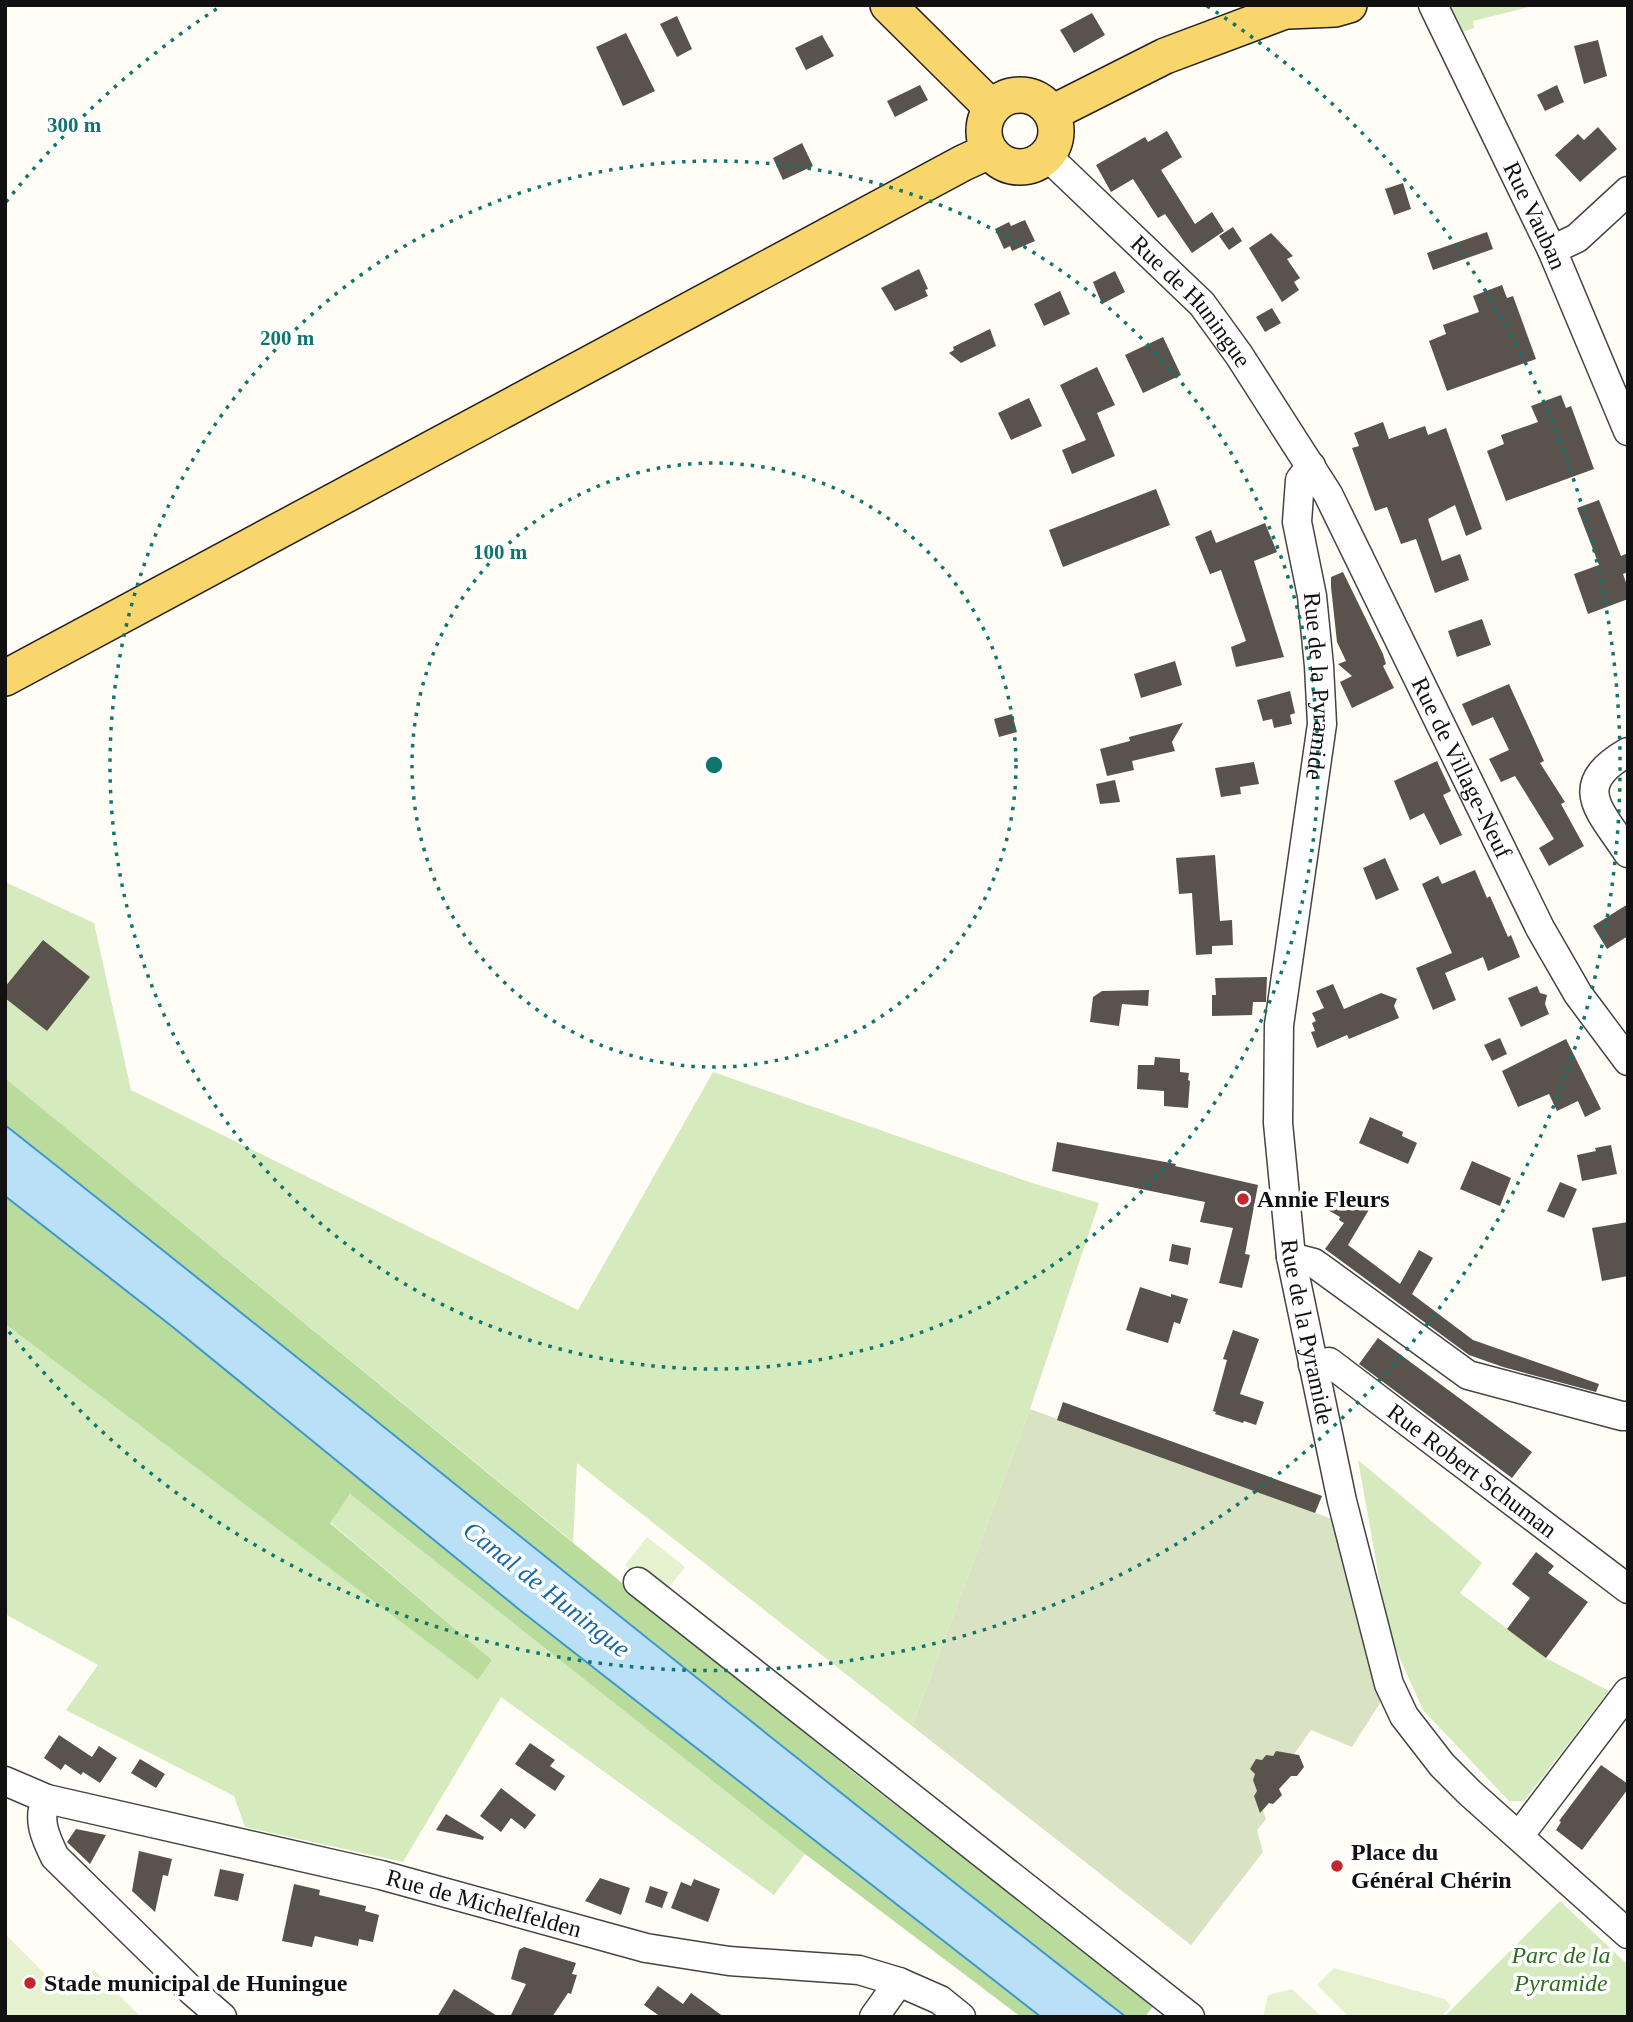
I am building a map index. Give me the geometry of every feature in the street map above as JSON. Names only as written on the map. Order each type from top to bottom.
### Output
[{"type":"main road","points":[[888,5],[992,108]]},
{"type":"main road","points":[[1052,113],[1165,56],[1234,29],[1295,8],[1335,9],[1349,5]]},
{"type":"main road","points":[[1023,94],[1045,104],[1052,113],[1056,124],[1056,137],[1047,156],[1035,164],[1021,167],[1009,165],[998,160],[989,151],[983,129],[986,117],[1000,100],[1023,94]]},
{"type":"main road","points":[[5,678],[989,151]]},
{"type":"street","name":"Rue Vauban","points":[[1433,5],[1552,250],[1628,431]]},
{"type":"street","name":"Rue de Huningue","points":[[1047,156],[1202,304],[1239,355],[1311,466]]},
{"type":"street","points":[[1552,250],[1577,238],[1628,191]]},
{"type":"street","name":"Rue de Village-Neuf","points":[[1311,466],[1334,506],[1540,928],[1578,994],[1628,1061]]},
{"type":"street","name":"Rue de la Pyramide","points":[[1311,466],[1300,480],[1297,522],[1312,596],[1322,724],[1279,1025],[1278,1124],[1292,1257],[1342,1502],[1389,1684],[1404,1716],[1442,1765],[1628,1934]]},
{"type":"street","points":[[1628,752],[1599,774],[1593,794],[1596,804],[1628,853]]},
{"type":"street","points":[[1292,1257],[1314,1262],[1468,1375],[1628,1416]]},
{"type":"street","name":"Rue Robert Schuman","points":[[1313,1365],[1329,1362],[1628,1589]]},
{"type":"street","points":[[638,1583],[1190,2017]]},
{"type":"street","points":[[1519,1836],[1628,1692]]},
{"type":"street","name":"Rue de Michelfelden","points":[[5,1781],[47,1799],[381,1875],[646,1948],[729,1961],[859,1970],[900,1982],[940,2000],[961,2017]]},
{"type":"street","points":[[47,1799],[43,1806],[44,1834],[55,1857],[222,2017]]},
{"type":"street","points":[[873,2017],[900,1982]]},
{"type":"green space","points":[[1443,5],[1537,5],[1473,21],[1474,28],[1457,34]]},
{"type":"green space","points":[[5,882],[94,923],[131,1090],[578,1310],[713,1072],[1035,1184],[1099,1203],[1030,1409],[912,1726],[577,1463],[573,1542],[5,1078]]},
{"type":"green space","points":[[5,1078],[858,1776],[1154,2005],[1145,2017],[1021,2017],[805,1854],[350,1494],[330,1523],[492,1660],[478,1680],[5,1324]]},
{"type":"green space","points":[[5,1324],[478,1680],[492,1660],[330,1522],[350,1494],[805,1854],[774,1895],[501,1697],[403,1862],[245,1827],[234,1796],[66,1710],[98,1665],[5,1614]]},
{"type":"green space","points":[[1030,1409],[1332,1519],[1380,1703],[1352,1747],[1311,1730],[1290,1760],[1276,1751],[1273,1756],[1266,1755],[1262,1760],[1256,1760],[1250,1769],[1255,1774],[1253,1780],[1259,1789],[1254,1796],[1266,1819],[1257,1830],[1263,1852],[1191,1945],[912,1726]]},
{"type":"green space","points":[[1358,1460],[1482,1563],[1460,1593],[1546,1658],[1609,1691],[1524,1801],[1509,1801],[1423,1710],[1389,1634]]},
{"type":"green space","points":[[647,1537],[685,1567],[663,1595],[625,1565]]},
{"type":"green space","name":"Parc de la Pyramide","points":[[1560,1901],[1628,1965],[1628,2017],[1444,2017]]},
{"type":"green space","name":"Stade municipal de Huningue","points":[[5,1934],[67,1996],[94,1970],[141,2017],[5,2017]]},
{"type":"green space","points":[[1334,1968],[1445,1999],[1451,2006],[1441,2017],[1349,2017],[1317,1985]]},
{"type":"green space","points":[[1292,1989],[1322,2017],[1263,2017],[1268,1995]]},
{"type":"water","name":"Canal de Huningue","points":[[5,1125],[1126,2017],[1041,2017],[521,1611],[174,1328],[5,1196]]},
{"type":"building","points":[[1092,13],[1105,35],[1074,53],[1060,30]]},
{"type":"building","points":[[677,16],[692,49],[677,57],[660,24]]},
{"type":"building","points":[[626,33],[655,91],[623,106],[596,47]]},
{"type":"building","points":[[822,35],[834,56],[806,70],[795,48]]},
{"type":"building","points":[[1598,40],[1607,76],[1584,84],[1574,46]]},
{"type":"building","points":[[920,85],[928,100],[895,117],[887,101]]},
{"type":"building","points":[[1557,85],[1564,102],[1545,111],[1537,95]]},
{"type":"building","points":[[1598,127],[1617,149],[1580,182],[1555,155],[1578,134],[1584,140]]},
{"type":"building","points":[[1167,131],[1182,157],[1161,170],[1195,224],[1212,212],[1224,231],[1192,253],[1165,214],[1158,218],[1133,179],[1111,192],[1096,165],[1145,137],[1148,142]]},
{"type":"building","points":[[802,143],[813,166],[783,180],[773,158]]},
{"type":"building","points":[[1403,183],[1411,209],[1394,215],[1385,189]]},
{"type":"building","points":[[1025,220],[1035,241],[1012,251],[1010,246],[1004,249],[995,229],[1009,222],[1011,226]]},
{"type":"building","points":[[1233,227],[1242,241],[1229,250],[1219,236]]},
{"type":"building","points":[[1487,232],[1493,249],[1433,270],[1427,253]]},
{"type":"building","points":[[1271,233],[1293,256],[1287,259],[1300,278],[1294,282],[1299,290],[1282,302],[1249,248]]},
{"type":"building","points":[[919,269],[928,289],[925,290],[928,296],[895,311],[881,288]]},
{"type":"building","points":[[1115,271],[1125,292],[1102,304],[1093,282]]},
{"type":"building","points":[[1502,285],[1507,298],[1513,296],[1536,359],[1447,391],[1429,341],[1446,334],[1443,325],[1479,312],[1473,296]]},
{"type":"building","points":[[1060,291],[1070,314],[1044,326],[1034,304]]},
{"type":"building","points":[[1272,308],[1281,323],[1265,332],[1256,317]]},
{"type":"building","points":[[990,329],[996,346],[961,363],[949,353],[954,350],[953,347]]},
{"type":"building","points":[[1163,337],[1181,375],[1143,393],[1125,355]]},
{"type":"building","points":[[1097,367],[1115,405],[1097,413],[1115,456],[1072,474],[1062,450],[1086,440],[1060,385]]},
{"type":"building","points":[[1561,395],[1566,408],[1571,406],[1594,469],[1506,501],[1487,451],[1504,444],[1501,435],[1538,422],[1531,406]]},
{"type":"building","points":[[1029,398],[1042,426],[1011,440],[998,413]]},
{"type":"building","points":[[1383,422],[1389,439],[1425,426],[1428,435],[1446,428],[1482,529],[1466,536],[1455,505],[1428,519],[1442,561],[1460,554],[1469,580],[1435,593],[1416,539],[1401,544],[1387,507],[1375,511],[1352,448],[1359,446],[1354,433]]},
{"type":"building","points":[[1156,489],[1170,525],[1063,567],[1049,530]]},
{"type":"building","points":[[1599,500],[1621,556],[1628,553],[1628,572],[1623,574],[1628,588],[1628,599],[1588,614],[1574,574],[1599,565],[1577,508]]},
{"type":"building","points":[[1265,523],[1277,552],[1254,561],[1284,657],[1236,667],[1231,647],[1246,641],[1221,570],[1210,574],[1195,537],[1211,530],[1216,543]]},
{"type":"building","points":[[1343,572],[1383,654],[1386,664],[1383,666],[1394,688],[1352,708],[1340,682],[1352,676],[1338,664],[1346,661],[1337,642],[1331,587],[1331,577]]},
{"type":"building","points":[[1482,619],[1491,645],[1457,657],[1448,631]]},
{"type":"building","points":[[1175,661],[1182,685],[1141,698],[1134,674]]},
{"type":"building","points":[[1509,684],[1544,761],[1540,763],[1565,802],[1561,804],[1584,846],[1549,866],[1539,848],[1554,839],[1515,776],[1501,782],[1489,759],[1509,750],[1493,717],[1472,726],[1462,704]]},
{"type":"building","points":[[1290,691],[1295,713],[1290,715],[1292,724],[1274,728],[1272,719],[1263,721],[1257,700]]},
{"type":"building","points":[[1012,714],[1017,732],[999,737],[994,719]]},
{"type":"building","points":[[1183,723],[1172,742],[1175,751],[1132,761],[1134,770],[1107,776],[1100,749],[1130,741],[1129,737]]},
{"type":"building","points":[[1437,761],[1451,791],[1443,795],[1462,835],[1440,845],[1424,813],[1410,820],[1394,781]]},
{"type":"building","points":[[1254,762],[1259,784],[1240,787],[1241,794],[1221,797],[1215,768]]},
{"type":"building","points":[[1115,780],[1120,802],[1100,804],[1096,784]]},
{"type":"building","points":[[1215,855],[1220,921],[1232,920],[1233,945],[1212,946],[1212,954],[1196,955],[1192,893],[1179,894],[1176,858]]},
{"type":"building","points":[[1385,858],[1399,890],[1376,900],[1363,868]]},
{"type":"building","points":[[1475,870],[1487,898],[1490,896],[1520,957],[1488,971],[1483,957],[1445,973],[1456,1000],[1433,1010],[1416,968],[1452,953],[1422,884],[1438,876],[1442,884]]},
{"type":"building","points":[[1628,904],[1628,936],[1607,949],[1593,926]]},
{"type":"building","points":[[43,940],[90,977],[47,1031],[5,998],[5,987]]},
{"type":"building","points":[[1267,977],[1266,1002],[1253,1002],[1252,1015],[1212,1016],[1212,995],[1216,995],[1215,978]]},
{"type":"building","points":[[1333,984],[1344,1009],[1381,993],[1397,999],[1394,1006],[1399,1018],[1349,1039],[1347,1035],[1317,1048],[1311,1032],[1315,1031],[1312,1023],[1316,1021],[1312,1013],[1324,1008],[1316,991]]},
{"type":"building","points":[[1537,986],[1540,993],[1547,995],[1545,1004],[1549,1014],[1521,1027],[1508,998]]},
{"type":"building","points":[[1149,990],[1148,1006],[1122,1004],[1119,1026],[1090,1022],[1093,997],[1102,991]]},
{"type":"building","points":[[1500,1038],[1507,1054],[1492,1061],[1484,1045]]},
{"type":"building","points":[[1566,1039],[1601,1109],[1585,1117],[1578,1101],[1557,1111],[1549,1094],[1518,1107],[1502,1071]]},
{"type":"building","points":[[1155,1057],[1180,1059],[1180,1072],[1189,1073],[1188,1108],[1164,1106],[1164,1091],[1137,1089],[1138,1065],[1154,1065]]},
{"type":"building","points":[[1370,1117],[1403,1132],[1402,1136],[1417,1143],[1408,1164],[1359,1143]]},
{"type":"building","points":[[1057,1142],[1176,1164],[1175,1166],[1258,1185],[1245,1254],[1250,1255],[1242,1288],[1219,1283],[1233,1228],[1200,1222],[1205,1202],[1052,1171]]},
{"type":"building","points":[[1611,1145],[1617,1174],[1582,1181],[1577,1155]]},
{"type":"building","points":[[1472,1161],[1511,1178],[1500,1206],[1460,1189]]},
{"type":"building","points":[[1560,1182],[1577,1189],[1564,1218],[1547,1211]]},
{"type":"building","points":[[1339,1192],[1370,1208],[1348,1245],[1400,1284],[1419,1250],[1433,1258],[1412,1294],[1473,1340],[1599,1384],[1596,1392],[1469,1355],[1325,1249],[1344,1223],[1339,1220],[1340,1217],[1328,1210]]},
{"type":"building","points":[[1628,1222],[1628,1276],[1602,1281],[1592,1228]]},
{"type":"building","points":[[1172,1244],[1191,1248],[1188,1265],[1169,1261]]},
{"type":"building","points":[[1140,1287],[1171,1297],[1171,1294],[1188,1299],[1180,1324],[1174,1322],[1168,1343],[1126,1330]]},
{"type":"building","points":[[1233,1330],[1259,1339],[1240,1394],[1264,1402],[1256,1425],[1215,1414],[1213,1411],[1227,1360],[1223,1359]]},
{"type":"building","points":[[1378,1338],[1532,1452],[1512,1478],[1359,1364]]},
{"type":"building","points":[[1063,1402],[1322,1496],[1315,1513],[1057,1420]]},
{"type":"building","points":[[1536,1552],[1554,1566],[1548,1573],[1588,1602],[1546,1658],[1507,1629],[1530,1598],[1512,1584]]},
{"type":"building","points":[[59,1735],[92,1757],[99,1746],[117,1758],[100,1783],[65,1764],[61,1770],[44,1758]]},
{"type":"building","points":[[530,1743],[555,1760],[550,1766],[565,1776],[555,1791],[515,1764]]},
{"type":"building","points":[[1276,1751],[1299,1755],[1304,1767],[1297,1776],[1291,1776],[1279,1789],[1282,1795],[1260,1813],[1254,1796],[1257,1791],[1253,1780],[1255,1774],[1250,1769],[1256,1759],[1262,1760],[1266,1755],[1273,1756]]},
{"type":"building","points":[[140,1759],[165,1774],[156,1788],[131,1773]]},
{"type":"building","points":[[1601,1765],[1628,1784],[1628,1789],[1582,1850],[1556,1830],[1561,1822],[1559,1821]]},
{"type":"building","points":[[501,1788],[536,1815],[525,1829],[511,1818],[501,1832],[480,1816]]},
{"type":"building","points":[[446,1814],[484,1837],[483,1840],[436,1830]]},
{"type":"building","points":[[76,1829],[106,1835],[90,1864],[67,1842]]},
{"type":"building","points":[[139,1851],[172,1859],[168,1876],[163,1875],[155,1912],[132,1891]]},
{"type":"building","points":[[220,1869],[244,1874],[238,1901],[214,1896]]},
{"type":"building","points":[[600,1878],[630,1888],[621,1915],[585,1901]]},
{"type":"building","points":[[694,1879],[720,1889],[708,1922],[671,1908],[681,1882],[691,1886]]},
{"type":"building","points":[[294,1884],[320,1890],[319,1895],[366,1906],[365,1911],[379,1915],[373,1942],[359,1939],[358,1946],[315,1936],[312,1947],[282,1941]]},
{"type":"building","points":[[650,1886],[668,1892],[662,1908],[645,1902]]},
{"type":"building","points":[[524,1947],[576,1963],[572,1974],[577,1975],[571,1994],[568,1993],[552,2017],[510,2017],[526,1984],[511,1979],[519,1950]]},
{"type":"building","points":[[658,1986],[683,2004],[691,1993],[724,2017],[661,2017],[644,2005]]},
{"type":"building","points":[[454,1989],[499,2017],[437,2017]]},
{"type":"place","name":"Annie Fleurs","points":[[1243,1199]]},
{"type":"place","name":"Place du Général Chérin","points":[[1337,1866]]},
{"type":"place","name":"Stade municipal de Huningue","points":[[30,1983]]}]
